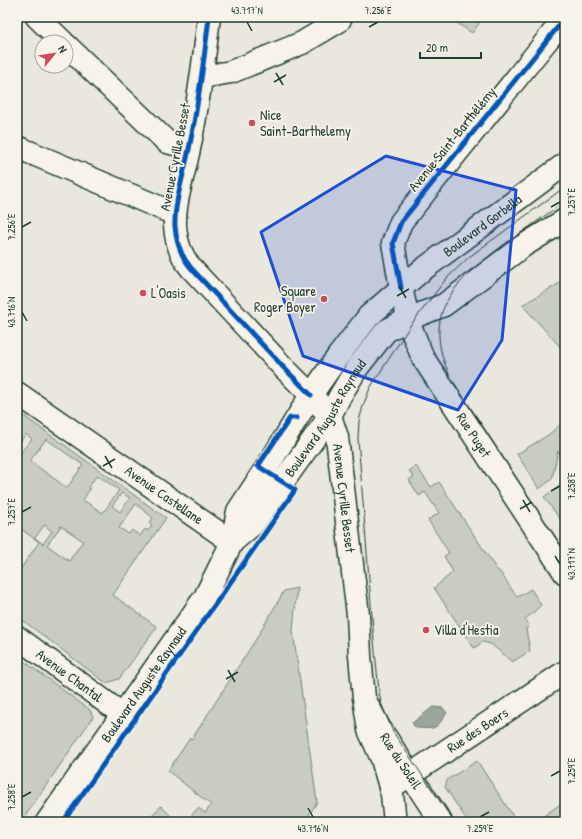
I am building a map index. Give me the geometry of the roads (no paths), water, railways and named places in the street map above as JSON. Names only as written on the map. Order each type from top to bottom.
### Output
[{"type":"main road","points":[[38,17],[55,34]]},
{"type":"main road","name":"Avenue Cyrille Besset","points":[[209,17],[202,77],[175,214],[177,240],[184,260],[330,416],[337,437],[340,457],[358,615],[360,656],[368,730],[382,759],[392,794],[395,822]]},
{"type":"main road","points":[[202,77],[231,72],[302,43],[339,21],[341,17]]},
{"type":"main road","name":"Avenue Saint-Barthélémy","points":[[401,288],[393,243],[401,222],[565,18]]},
{"type":"main road","points":[[74,53],[167,142],[189,148]]},
{"type":"main road","points":[[17,147],[175,214]]},
{"type":"main road","name":"Boulevard Gorbella","points":[[401,288],[565,164]]},
{"type":"main road","points":[[408,319],[444,305],[522,246],[565,221]]},
{"type":"main road","name":"Rue Puget","points":[[401,288],[408,319],[423,358],[565,573]]},
{"type":"main road","name":"Boulevard Auguste Raynaud","points":[[47,822],[205,597],[232,542],[238,511],[311,395],[368,316],[401,288]]},
{"type":"main road","name":"Boulevard Auguste Raynaud","points":[[232,542],[252,525],[330,416],[357,368],[379,338],[386,331],[408,319]]},
{"type":"main road","name":"Avenue Castellane","points":[[17,393],[232,542]]},
{"type":"main road","name":"Avenue Chantal","points":[[17,638],[122,714]]},
{"type":"main road","name":"Rue des Boers","points":[[390,788],[565,672]]},
{"type":"main road","name":"Rue du Soleil","points":[[364,698],[379,726],[440,822]]},
{"type":"tram line","points":[[454,822],[393,732],[381,703],[374,642],[358,439],[359,421],[370,388],[410,326],[446,279],[469,257],[565,187]]},
{"type":"tram line","points":[[565,201],[505,244],[471,271],[447,300],[441,317],[439,335],[442,355],[451,378],[565,552]]},
{"type":"place","name":"Nice Saint-Barthelemy","points":[[252,123]]},
{"type":"place","name":"L'Oasis","points":[[143,293]]},
{"type":"place","name":"Square Roger Boyer","points":[[324,299]]},
{"type":"place","name":"Villa d'Hestia","points":[[426,630]]}]
